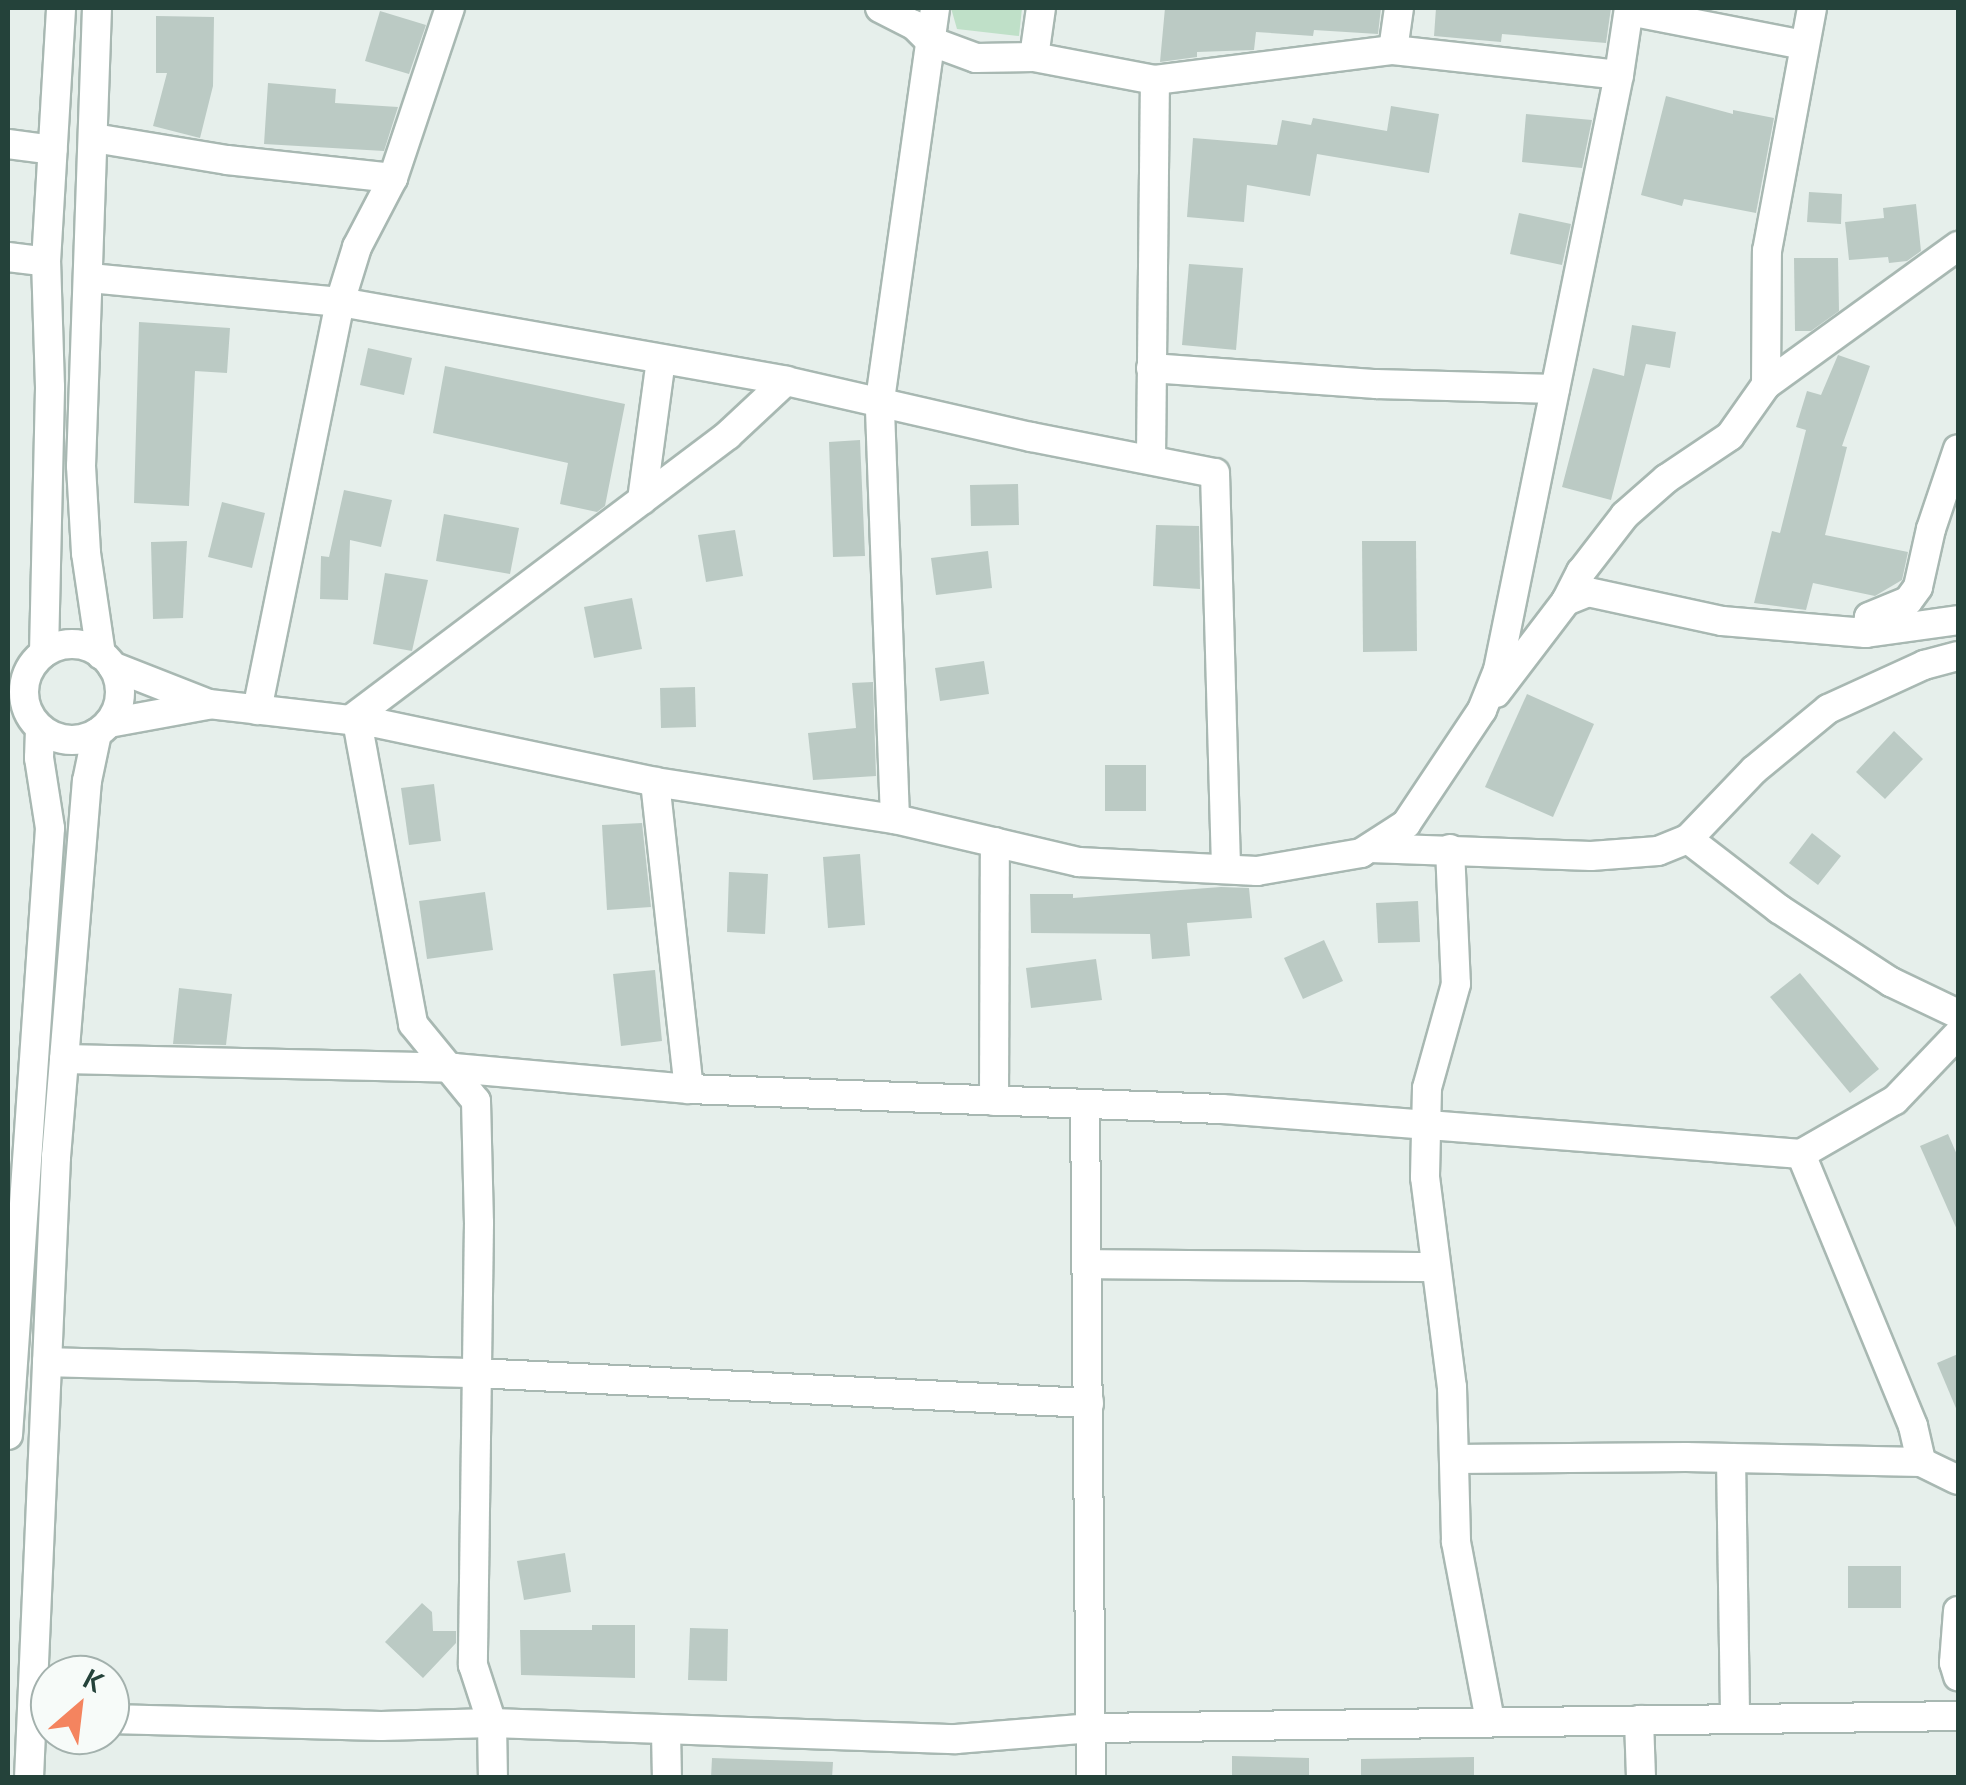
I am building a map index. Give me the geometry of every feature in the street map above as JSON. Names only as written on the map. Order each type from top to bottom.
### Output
[{"type":"street","points":[[44,654],[50,387],[46,262],[61,8]]},
{"type":"street","points":[[33,1655],[56,1157],[87,780],[103,728],[120,696],[106,660],[86,553],[81,466],[97,8]]},
{"type":"street","points":[[256,710],[340,302],[357,247],[393,178],[450,8]]},
{"type":"street","points":[[880,8],[914,25],[930,41],[976,58],[1034,57],[1155,80],[1393,50],[1620,75]]},
{"type":"street","points":[[895,818],[880,400],[935,8]]},
{"type":"street","points":[[1034,57],[1041,8]]},
{"type":"street","points":[[1393,50],[1399,8]]},
{"type":"street","points":[[1766,385],[1767,252],[1812,8]]},
{"type":"street","points":[[1482,710],[1498,670],[1620,75],[1629,9],[1804,45]]},
{"type":"street","points":[[1151,458],[1155,80]]},
{"type":"street","points":[[94,138],[227,160],[393,178]]},
{"type":"street","points":[[8,144],[53,150]]},
{"type":"street","points":[[1368,848],[1406,824],[1482,710],[1566,600],[1604,538],[1625,514],[1666,479],[1730,436],[1766,385],[1958,246]]},
{"type":"street","points":[[8,257],[46,262]]},
{"type":"street","points":[[90,278],[340,302],[786,381],[1030,437],[1215,472],[1226,870]]},
{"type":"street","points":[[642,500],[662,358]]},
{"type":"street","points":[[1152,368],[1376,384],[1555,388]]},
{"type":"street","points":[[354,720],[728,435],[786,381]]},
{"type":"street","points":[[1866,633],[1869,617],[1908,600],[1918,587],[1931,529],[1958,449]]},
{"type":"street","points":[[1566,600],[1588,592],[1722,621],[1866,633],[1958,620]]},
{"type":"street","points":[[209,704],[68,740],[40,729],[16,690],[44,654],[73,644],[209,704],[354,720],[655,782],[895,818],[1079,862],[1256,871],[1368,848],[1591,856],[1658,851],[1688,838],[1754,770],[1828,708],[1924,665],[1958,656]]},
{"type":"street","points":[[354,720],[413,1024],[454,1068],[476,1100],[479,1224],[472,1665],[492,1723],[494,1778]]},
{"type":"street","points":[[8,1435],[20,1084],[50,828],[39,758],[40,729]]},
{"type":"street","points":[[655,782],[689,1089]]},
{"type":"street","points":[[1688,838],[1779,909],[1890,982],[1958,1014]]},
{"type":"street","points":[[994,1101],[995,842]]},
{"type":"street","points":[[1450,849],[1456,984],[1427,1088],[1425,1178],[1452,1387],[1456,1542],[1490,1721]]},
{"type":"street","points":[[64,1059],[454,1068],[689,1089],[1222,1109],[1802,1154],[1894,1100],[1958,1034]]},
{"type":"street","points":[[1085,1104],[1091,1778]]},
{"type":"street","points":[[1802,1154],[1913,1426],[1920,1462]]},
{"type":"street","points":[[16,1156],[56,1157]]},
{"type":"street","points":[[1087,1264],[1434,1267]]},
{"type":"street","points":[[47,1362],[475,1374],[1089,1403]]},
{"type":"street","points":[[1731,1458],[1736,1718]]},
{"type":"street","points":[[1454,1459],[1920,1462],[1958,1480]]},
{"type":"street","points":[[1958,1611],[1954,1663],[1958,1676]]},
{"type":"street","points":[[130,1720],[381,1726],[492,1723],[666,1732],[956,1738],[1093,1728],[1958,1716]]},
{"type":"street","points":[[29,1778],[30,1717]]},
{"type":"street","points":[[1639,1720],[1640,1778]]},
{"type":"street","points":[[666,1732],[667,1778]]},
{"type":"green space","points":[[951,8],[1022,8],[1019,36],[957,29]]},
{"type":"building","points":[[1165,8],[1381,8],[1378,34],[1314,30],[1313,36],[1256,32],[1254,50],[1197,52],[1197,57],[1160,62]]},
{"type":"building","points":[[1436,8],[1611,8],[1606,43],[1502,34],[1501,42],[1434,36]]},
{"type":"building","points":[[380,11],[426,25],[409,74],[365,61]]},
{"type":"building","points":[[156,16],[214,17],[213,86],[200,138],[153,126],[167,73],[156,73]]},
{"type":"building","points":[[268,83],[336,89],[335,103],[398,107],[384,151],[264,144]]},
{"type":"building","points":[[1666,96],[1733,114],[1733,110],[1774,118],[1756,213],[1684,199],[1682,206],[1641,195]]},
{"type":"building","points":[[1391,106],[1439,114],[1429,173],[1317,154],[1310,196],[1247,185],[1244,222],[1187,217],[1193,138],[1277,145],[1282,120],[1311,125],[1313,118],[1387,131]]},
{"type":"building","points":[[1526,114],[1592,120],[1582,168],[1522,162]]},
{"type":"building","points":[[1809,192],[1842,194],[1841,224],[1807,222]]},
{"type":"building","points":[[1916,204],[1921,251],[1907,261],[1889,263],[1888,257],[1849,260],[1845,222],[1884,218],[1883,208]]},
{"type":"building","points":[[1519,213],[1571,224],[1562,265],[1510,254]]},
{"type":"building","points":[[1794,258],[1838,258],[1839,311],[1811,331],[1795,331]]},
{"type":"building","points":[[1189,264],[1243,268],[1236,350],[1182,345]]},
{"type":"building","points":[[139,322],[230,328],[227,373],[195,371],[189,506],[134,503]]},
{"type":"building","points":[[1632,325],[1676,332],[1670,368],[1646,364],[1611,500],[1562,487],[1593,368],[1624,376]]},
{"type":"building","points":[[368,348],[412,358],[404,395],[360,385]]},
{"type":"building","points":[[1838,355],[1870,366],[1842,446],[1847,447],[1825,535],[1908,552],[1902,580],[1875,596],[1813,583],[1806,610],[1754,603],[1772,531],[1780,533],[1806,430],[1796,427],[1807,391],[1821,395]]},
{"type":"building","points":[[445,366],[625,404],[605,506],[597,512],[560,504],[568,463],[433,433]]},
{"type":"building","points":[[860,440],[865,556],[833,557],[829,442]]},
{"type":"building","points":[[1018,484],[1019,525],[971,526],[970,485]]},
{"type":"building","points":[[344,490],[392,500],[381,547],[350,540],[348,600],[320,599],[321,556],[329,557]]},
{"type":"building","points":[[222,502],[265,513],[252,568],[208,557]]},
{"type":"building","points":[[444,514],[519,528],[510,574],[436,561]]},
{"type":"building","points":[[1156,525],[1199,526],[1200,589],[1153,586]]},
{"type":"building","points":[[735,530],[743,576],[706,582],[698,535]]},
{"type":"building","points":[[187,541],[183,618],[153,619],[151,542]]},
{"type":"building","points":[[1362,541],[1416,541],[1417,651],[1363,652]]},
{"type":"building","points":[[988,551],[992,588],[936,595],[931,558]]},
{"type":"building","points":[[385,573],[428,580],[412,651],[373,644]]},
{"type":"building","points":[[632,598],[642,649],[594,658],[584,607]]},
{"type":"building","points":[[984,661],[989,694],[940,701],[935,668]]},
{"type":"building","points":[[873,682],[876,776],[813,780],[808,733],[856,728],[852,683]]},
{"type":"building","points":[[695,687],[696,727],[661,728],[660,688]]},
{"type":"building","points":[[1527,694],[1594,724],[1553,817],[1485,787]]},
{"type":"building","points":[[1894,731],[1923,759],[1885,799],[1856,772]]},
{"type":"building","points":[[1105,765],[1146,765],[1146,811],[1105,811]]},
{"type":"building","points":[[434,784],[441,841],[409,845],[401,788]]},
{"type":"building","points":[[642,823],[651,907],[607,910],[602,825]]},
{"type":"building","points":[[1812,833],[1841,856],[1818,885],[1789,863]]},
{"type":"building","points":[[860,854],[865,925],[828,928],[823,857]]},
{"type":"building","points":[[729,872],[768,874],[765,934],[727,932]]},
{"type":"building","points":[[1249,888],[1252,918],[1187,923],[1190,956],[1152,959],[1150,934],[1031,933],[1030,894],[1073,894],[1073,898]]},
{"type":"building","points":[[485,892],[493,950],[427,959],[419,901]]},
{"type":"building","points":[[1418,901],[1420,942],[1378,943],[1376,903]]},
{"type":"building","points":[[1324,940],[1343,981],[1303,999],[1284,958]]},
{"type":"building","points":[[1096,959],[1102,1000],[1031,1008],[1026,968]]},
{"type":"building","points":[[655,970],[662,1041],[621,1046],[613,974]]},
{"type":"building","points":[[1800,973],[1879,1069],[1850,1093],[1770,997]]},
{"type":"building","points":[[179,988],[232,994],[226,1045],[173,1044]]},
{"type":"building","points":[[1948,1134],[1958,1157],[1958,1232],[1920,1146]]},
{"type":"building","points":[[1958,1354],[1958,1413],[1937,1363]]},
{"type":"building","points":[[565,1553],[571,1592],[524,1600],[517,1561]]},
{"type":"building","points":[[1848,1566],[1901,1566],[1901,1608],[1848,1608]]},
{"type":"building","points":[[422,1603],[432,1612],[433,1631],[456,1631],[456,1643],[423,1678],[385,1642]]},
{"type":"building","points":[[592,1625],[635,1625],[635,1678],[521,1675],[520,1630],[592,1630]]},
{"type":"building","points":[[690,1628],[728,1629],[727,1681],[688,1680]]},
{"type":"building","points":[[1232,1756],[1309,1758],[1309,1778],[1232,1778]]},
{"type":"building","points":[[1474,1757],[1474,1778],[1361,1778],[1361,1759]]},
{"type":"building","points":[[712,1758],[833,1762],[832,1778],[711,1778]]}]
